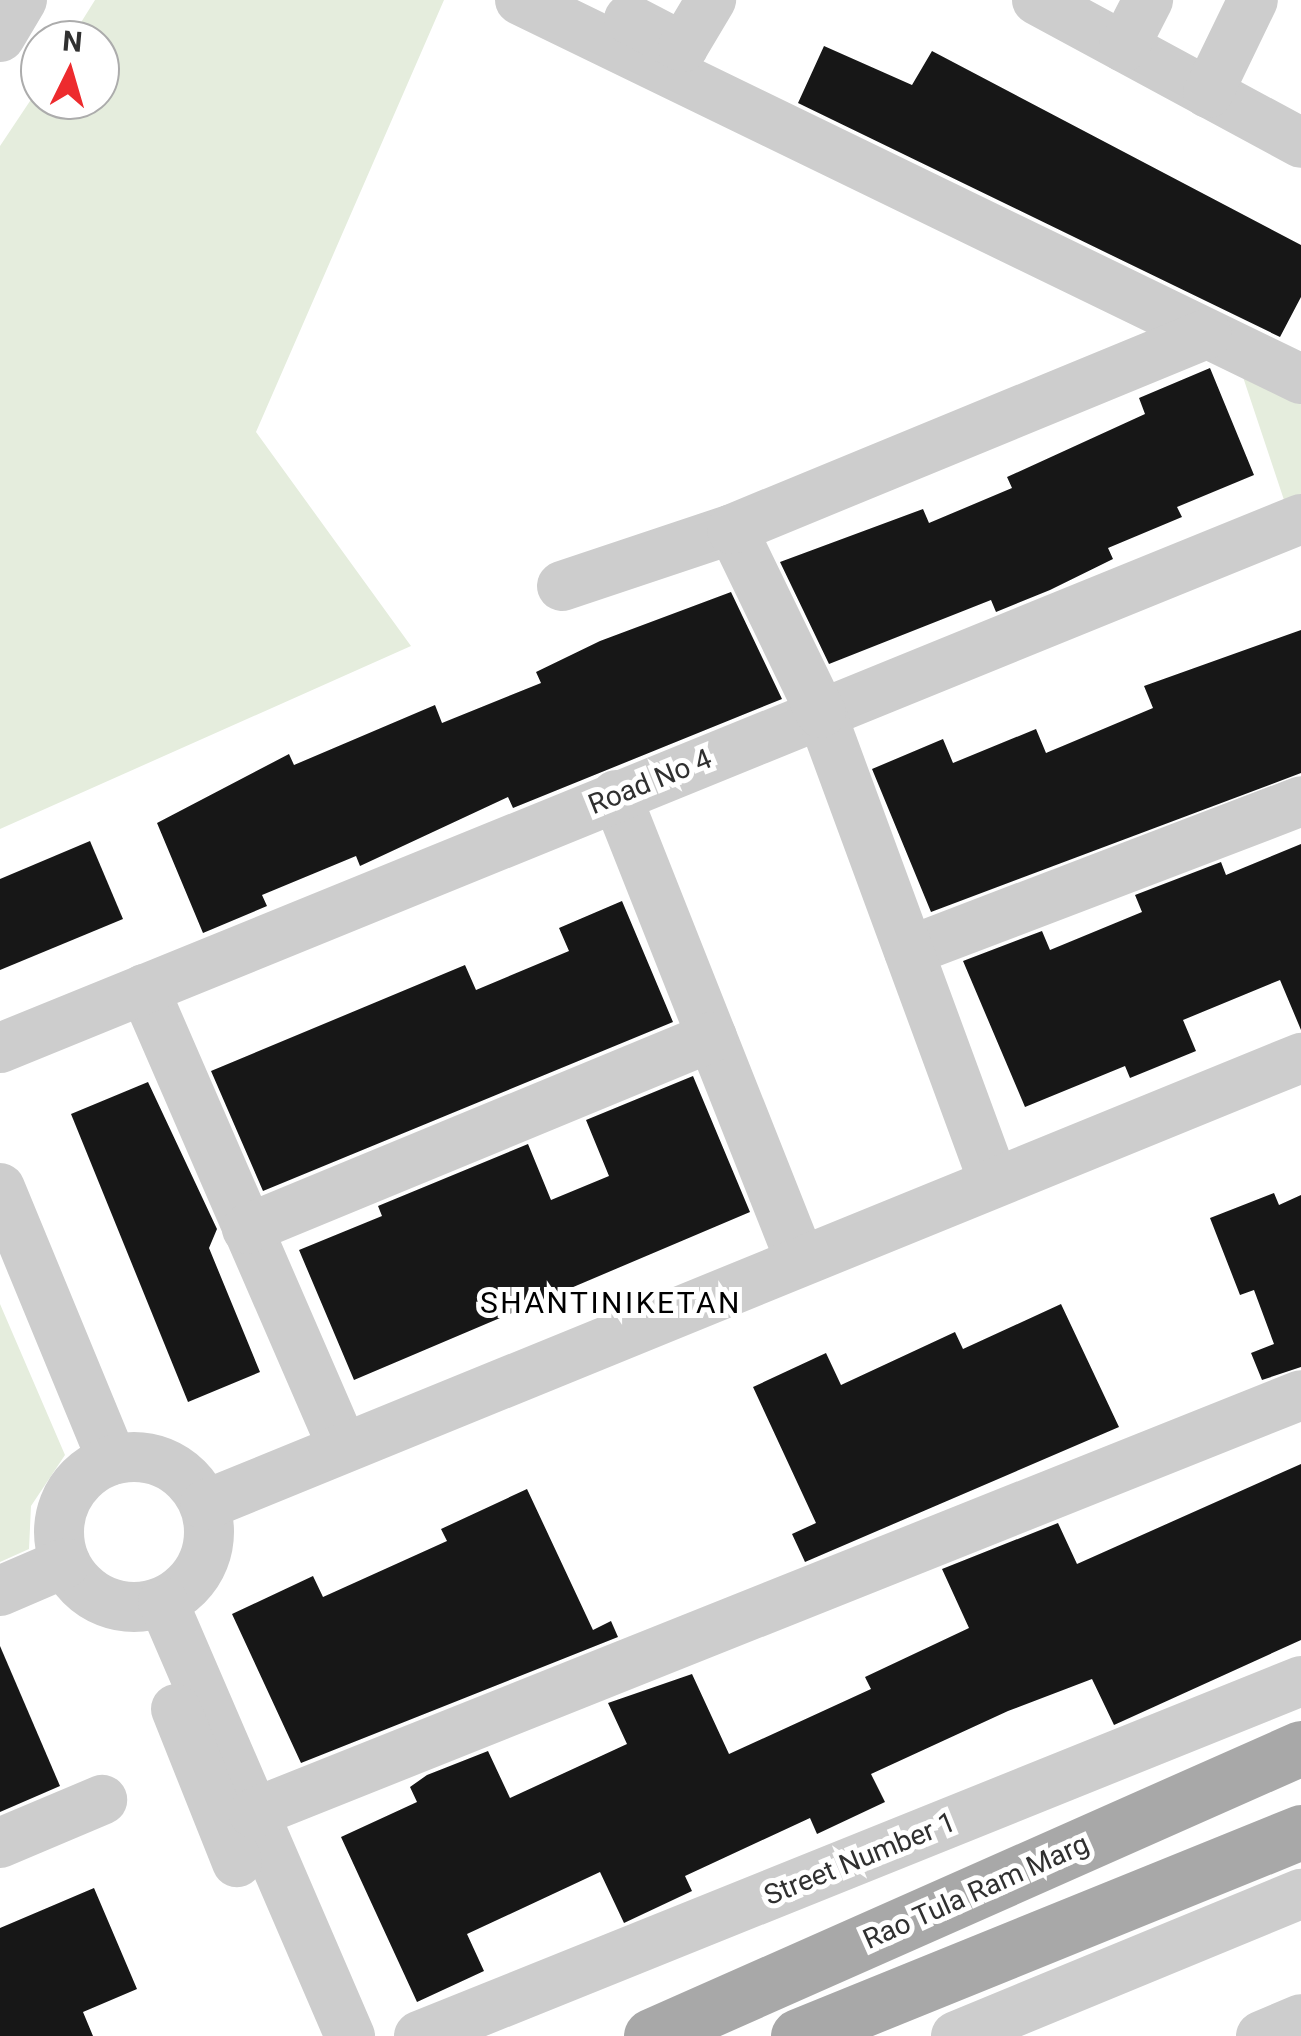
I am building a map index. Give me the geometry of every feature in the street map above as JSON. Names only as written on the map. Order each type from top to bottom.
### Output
[{"type":"main road","name":"Rao Tula Ram Marg","points":[[650,2036],[1301,1748]]},
{"type":"main road","points":[[798,2036],[1301,1832]]},
{"type":"street","points":[[0,37],[22,0]]},
{"type":"street","points":[[520,0],[1301,379]]},
{"type":"street","points":[[594,0],[683,47],[710,0]]},
{"type":"street","points":[[1036,0],[1301,143]]},
{"type":"street","points":[[1124,47],[1148,0]]},
{"type":"street","points":[[1208,93],[1253,0]]},
{"type":"street","points":[[562,586],[732,528],[1206,334]]},
{"type":"street","name":"Road No 4","points":[[0,1048],[1301,519]]},
{"type":"street","points":[[732,528],[821,713],[993,1180]]},
{"type":"street","points":[[616,796],[800,1259]]},
{"type":"street","points":[[909,951],[1301,801]]},
{"type":"street","points":[[144,989],[342,1448]]},
{"type":"street","points":[[248,1228],[712,1036]]},
{"type":"street","points":[[206,1505],[993,1180],[1301,1058]]},
{"type":"street","points":[[0,1188],[112,1460]]},
{"type":"street","points":[[254,1813],[1301,1396]]},
{"type":"street","points":[[112,1460],[178,1470],[206,1505],[203,1562],[152,1605],[95,1598],[64,1563],[60,1513],[71,1490],[112,1460]]},
{"type":"street","points":[[0,1591],[64,1563]]},
{"type":"street","points":[[152,1605],[254,1813],[312,2036]]},
{"type":"street","points":[[152,1605],[284,1926],[350,2036]]},
{"type":"street","name":"Street Number 1","points":[[419,2036],[1301,1681]]},
{"type":"street","points":[[0,1843],[102,1800]]},
{"type":"street","points":[[956,2036],[1301,1894]]},
{"type":"street","points":[[1261,2036],[1301,2019]]},
{"type":"green space","points":[[95,0],[444,0],[256,432],[411,646],[0,829],[0,146],[20,116],[20,120],[120,120],[120,20],[82,20]]},
{"type":"green space","points":[[1238,362],[1301,397],[1301,495],[1285,503]]},
{"type":"green space","points":[[0,1304],[65,1455],[31,1506],[29,1549],[0,1562]]},
{"type":"building","points":[[824,46],[912,85],[932,51],[1301,245],[1301,297],[1280,337],[798,103]]},
{"type":"building","points":[[1210,368],[1254,475],[1177,507],[1182,517],[1108,548],[1113,559],[1050,590],[996,612],[991,600],[829,664],[780,562],[923,509],[929,523],[1012,488],[1007,477],[1145,414],[1139,398]]},
{"type":"building","points":[[731,592],[782,699],[513,808],[508,797],[360,866],[356,856],[262,895],[267,906],[203,933],[157,823],[289,754],[294,765],[435,705],[442,723],[541,683],[536,672],[600,641]]},
{"type":"building","points":[[1301,630],[1301,773],[931,912],[872,769],[943,739],[953,763],[1036,729],[1046,753],[1153,708],[1144,686]]},
{"type":"building","points":[[90,841],[123,919],[0,970],[0,879]]},
{"type":"building","points":[[1301,844],[1301,1030],[1280,980],[1183,1020],[1196,1051],[1130,1078],[1125,1066],[1025,1107],[963,961],[1042,931],[1050,950],[1142,912],[1135,895],[1221,862],[1226,875]]},
{"type":"building","points":[[622,901],[673,1022],[263,1191],[211,1071],[465,965],[476,990],[569,951],[559,928]]},
{"type":"building","points":[[693,1076],[750,1212],[354,1380],[299,1250],[382,1216],[378,1206],[528,1144],[551,1200],[609,1176],[586,1120]]},
{"type":"building","points":[[148,1082],[217,1229],[209,1248],[260,1372],[188,1402],[71,1114]]},
{"type":"building","points":[[1274,1193],[1279,1205],[1301,1195],[1301,1367],[1262,1380],[1251,1353],[1274,1344],[1254,1290],[1240,1295],[1210,1218]]},
{"type":"building","points":[[1061,1304],[1119,1427],[805,1562],[792,1534],[816,1523],[753,1387],[826,1353],[841,1385],[955,1332],[963,1349]]},
{"type":"building","points":[[1301,1464],[1301,1640],[1114,1725],[1092,1679],[1008,1711],[871,1774],[885,1802],[817,1834],[810,1818],[685,1876],[692,1891],[624,1923],[600,1872],[467,1934],[484,1971],[417,2002],[341,1837],[417,1802],[410,1787],[427,1775],[488,1751],[510,1798],[627,1744],[608,1703],[692,1674],[729,1754],[871,1689],[865,1677],[969,1628],[942,1569],[1058,1523],[1077,1564]]},
{"type":"building","points":[[527,1489],[593,1630],[611,1621],[618,1637],[301,1763],[232,1614],[313,1576],[323,1597],[447,1541],[441,1529]]},
{"type":"building","points":[[0,1646],[60,1786],[0,1812]]},
{"type":"building","points":[[94,1888],[137,1989],[83,2012],[93,2036],[0,2036],[0,1928]]},
{"type":"district","name":"SHANTINIKETAN","points":[[611,1303]]}]
